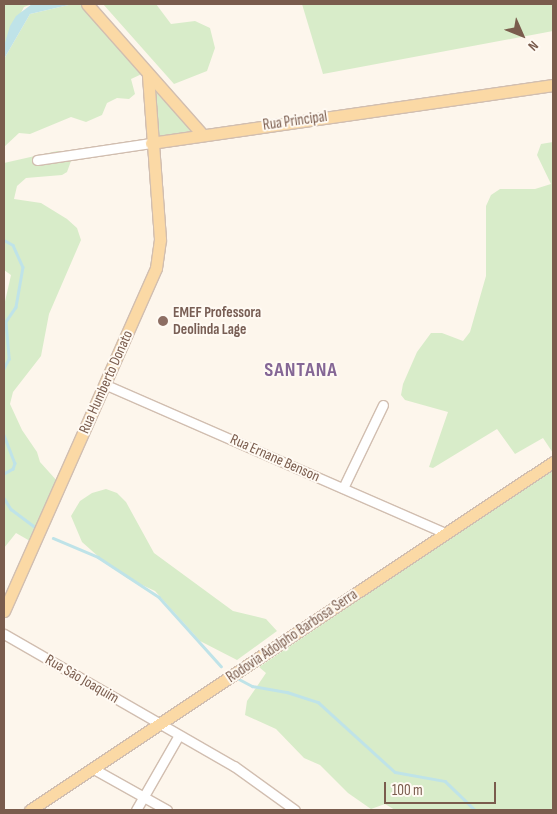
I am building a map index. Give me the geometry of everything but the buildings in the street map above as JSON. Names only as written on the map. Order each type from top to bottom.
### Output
[{"type":"main road","points":[[87,4],[202,134]]},
{"type":"main road","name":"Rua Humberto Donato","points":[[4,611],[153,277],[159,256],[148,75]]},
{"type":"main road","name":"Rua Principal","points":[[151,142],[553,85]]},
{"type":"main road","name":"Rodovia Adolpho Barbosa Serra","points":[[34,810],[92,768],[553,462]]},
{"type":"street","name":"Rua Principal","points":[[37,160],[151,142]]},
{"type":"street","name":"Rua Ernane Benson","points":[[104,384],[445,533]]},
{"type":"street","points":[[343,488],[383,405]]},
{"type":"street","name":"Rua São Joaquim","points":[[4,634],[159,725],[234,766],[285,807],[295,810]]},
{"type":"street","points":[[136,810],[178,735]]},
{"type":"street","points":[[92,768],[167,810]]},
{"type":"green space","points":[[4,4],[32,4],[24,7],[4,46]]},
{"type":"green space","points":[[73,4],[92,4],[144,73],[131,79],[135,94],[129,99],[117,98],[107,103],[102,115],[86,122],[71,117],[30,134],[19,133],[4,147],[4,59],[30,14]]},
{"type":"green space","points":[[103,4],[156,4],[171,24],[195,21],[210,28],[215,48],[207,71],[174,84]]},
{"type":"green space","points":[[302,4],[553,4],[553,31],[323,74]]},
{"type":"green space","points":[[153,89],[192,131],[154,137]]},
{"type":"green space","points":[[553,142],[553,453],[543,438],[515,454],[497,429],[433,468],[429,467],[448,412],[405,400],[401,395],[403,384],[417,352],[431,333],[442,333],[463,341],[470,332],[486,276],[486,206],[491,195],[500,189],[535,189],[551,184],[537,155],[541,144]]},
{"type":"green space","points":[[57,151],[63,152],[71,161],[67,172],[62,175],[26,178],[17,186],[14,199],[41,203],[67,219],[77,228],[81,240],[49,314],[41,356],[13,392],[10,404],[22,430],[37,452],[40,462],[58,482],[30,541],[16,533],[4,548],[4,306],[11,275],[4,270],[4,163]]},
{"type":"green space","points":[[553,469],[553,810],[395,810],[385,804],[371,809],[348,793],[320,765],[304,758],[276,729],[245,715],[247,701],[266,673],[259,667]]},
{"type":"green space","points":[[106,489],[117,493],[126,502],[154,553],[233,611],[266,619],[277,631],[237,660],[200,641],[155,591],[127,578],[100,558],[82,542],[71,516],[80,501],[92,493]]},
{"type":"water","points":[[32,4],[73,4],[30,14],[4,59],[4,46],[10,26],[16,16]]},
{"type":"waterway","points":[[4,240],[13,245],[23,267],[16,307],[6,322],[9,359],[4,369]]},
{"type":"waterway","points":[[4,435],[15,463],[13,469],[4,474]]},
{"type":"waterway","points":[[4,498],[11,509],[35,527]]},
{"type":"waterway","points":[[53,538],[98,557],[159,597],[221,666]]},
{"type":"waterway","points":[[239,679],[252,686],[287,692],[318,702],[395,772],[445,781],[475,810]]},
{"type":"place","name":"EMEF Professora Deolinda Lage","points":[[163,321]]},
{"type":"district","name":"SANTANA","points":[[301,370]]}]
